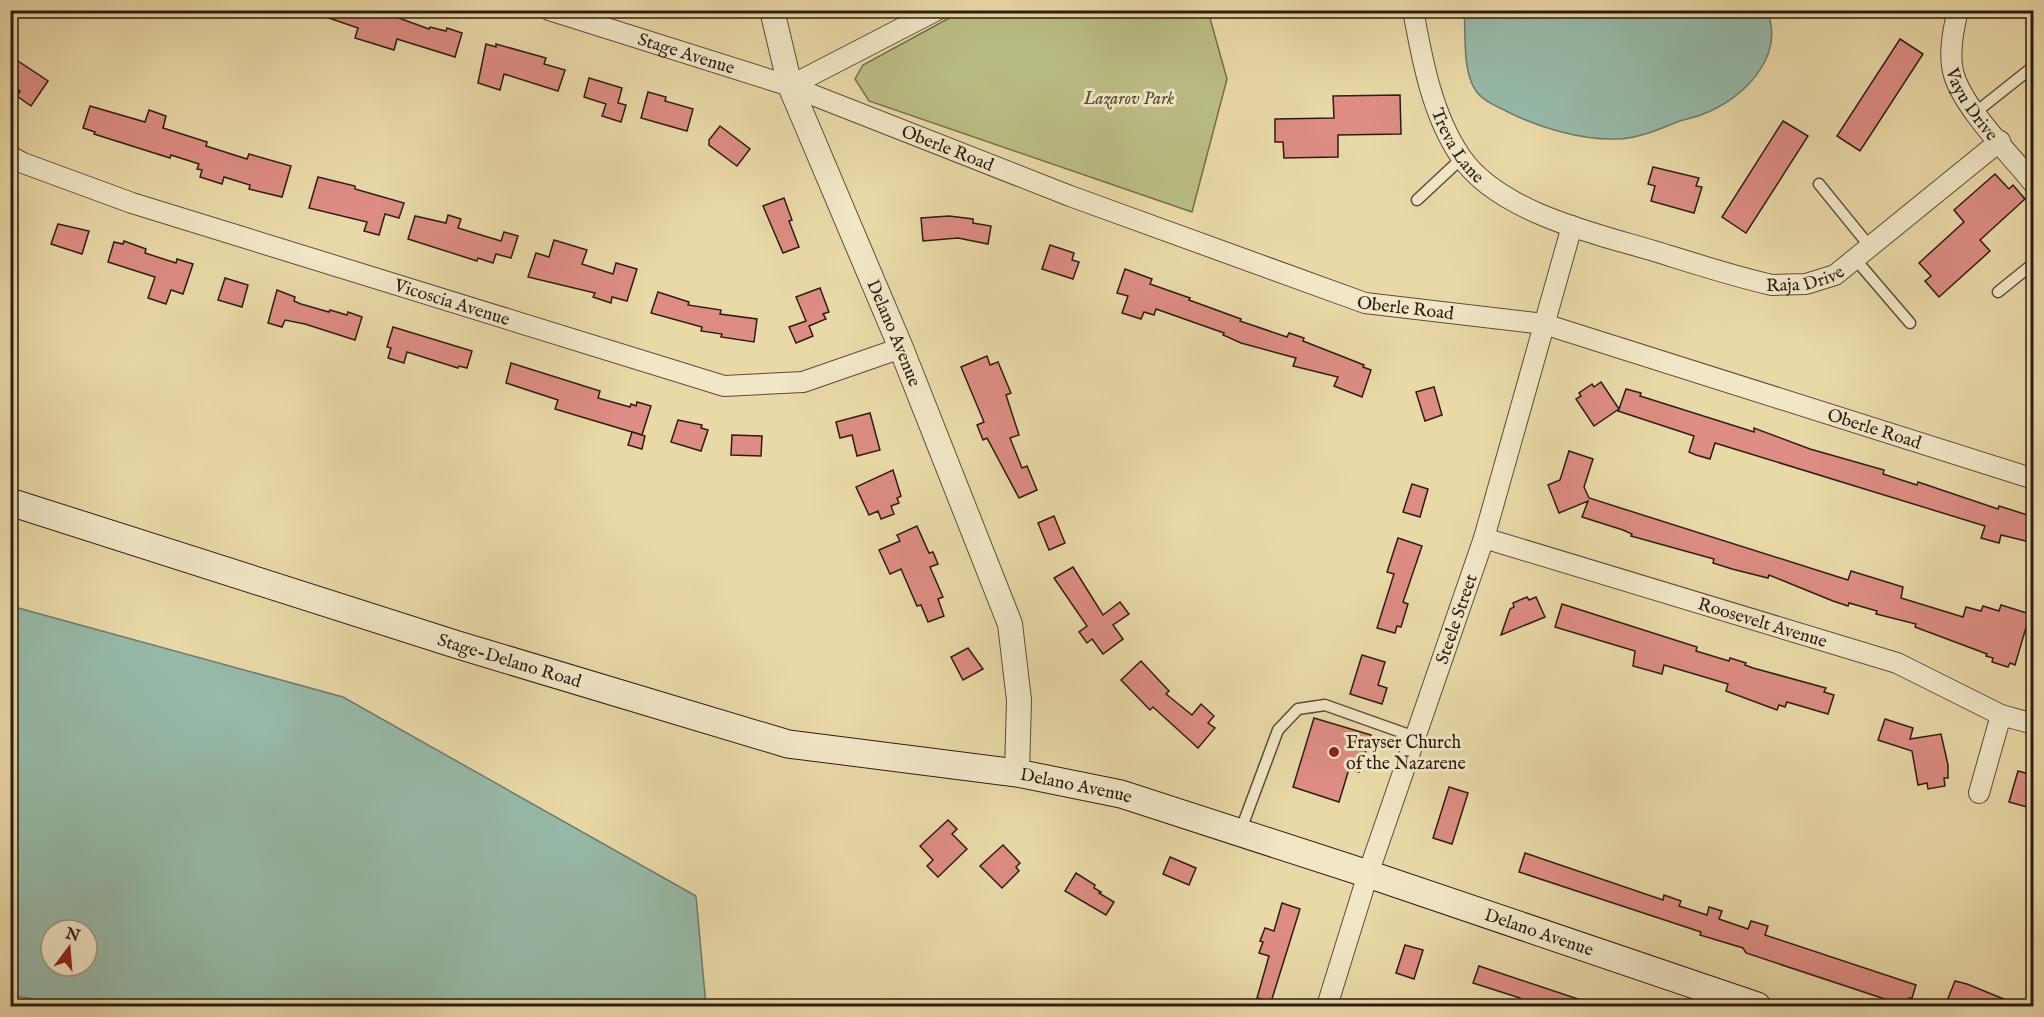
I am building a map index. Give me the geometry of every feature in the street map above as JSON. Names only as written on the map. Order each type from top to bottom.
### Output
[{"type":"main road","name":"Stage-Delano Road","points":[[10,502],[458,645],[788,744],[1017,773]]},
{"type":"main road","name":"Delano Avenue","points":[[1017,773],[1121,794],[1368,874],[1757,1006]]},
{"type":"street","name":"Stage Avenue","points":[[549,10],[790,86]]},
{"type":"street","name":"Delano Avenue","points":[[772,10],[790,86],[901,348],[1010,624],[1019,700],[1017,773]]},
{"type":"street","points":[[790,86],[937,10]]},
{"type":"street","name":"Treva Lane","points":[[1413,10],[1420,52],[1434,97],[1446,132],[1462,158],[1491,186],[1526,207],[1572,226]]},
{"type":"street","name":"Vayu Drive","points":[[1958,10],[1952,42],[1953,74],[1962,95],[2034,184]]},
{"type":"street","name":"Oberle Road","points":[[790,86],[1070,196],[1365,303],[1544,324],[2034,479]]},
{"type":"street","name":"Raja Drive","points":[[1572,226],[1772,285],[1806,284],[1835,275],[2000,141]]},
{"type":"street","name":"Vicoscia Avenue","points":[[10,156],[23,163],[132,203],[724,386],[803,382],[901,348]]},
{"type":"street","name":"Steele Street","points":[[1327,1006],[1368,874],[1484,538],[1572,226]]},
{"type":"street","name":"Roosevelt Avenue","points":[[1484,538],[1897,663],[2001,715],[2034,724]]},
{"type":"street","points":[[1979,793],[2001,715]]},
{"type":"lane","points":[[1976,112],[2034,66]]},
{"type":"lane","points":[[1417,200],[1462,158]]},
{"type":"lane","points":[[1819,184],[1910,323]]},
{"type":"lane","points":[[1998,292],[2034,263]]},
{"type":"lane","points":[[1239,832],[1278,730],[1298,709],[1325,705],[1415,738]]},
{"type":"green space","name":"Lazarov Park","points":[[962,11],[1208,11],[1227,79],[1192,212],[869,101],[855,79],[863,65]]},
{"type":"shaded area","points":[[1464,11],[1767,11],[1771,28],[1771,44],[1766,60],[1757,74],[1733,98],[1718,107],[1639,136],[1603,139],[1562,132],[1535,124],[1479,95],[1468,73]]},
{"type":"shaded area","points":[[11,606],[343,697],[696,896],[706,1006],[70,1006],[11,995]]},
{"type":"building","points":[[317,10],[377,10],[429,29],[430,27],[446,31],[447,28],[462,33],[455,57],[397,39],[394,50],[355,38],[358,28],[317,14]]},
{"type":"building","points":[[1900,39],[1923,54],[1860,151],[1837,136]]},
{"type":"building","points":[[486,44],[496,47],[496,44],[546,58],[544,64],[565,70],[558,91],[504,74],[500,90],[478,83]]},
{"type":"building","points":[[15,59],[48,81],[31,106],[17,96],[20,91],[10,85],[10,67]]},
{"type":"building","points":[[589,78],[622,88],[618,103],[626,105],[621,122],[602,116],[606,104],[584,97]]},
{"type":"building","points":[[648,92],[666,97],[665,101],[693,109],[687,131],[641,118]]},
{"type":"building","points":[[1400,95],[1401,134],[1338,135],[1338,157],[1284,158],[1283,142],[1275,142],[1275,119],[1334,118],[1333,96]]},
{"type":"building","points":[[90,106],[145,122],[149,110],[166,116],[163,128],[207,142],[206,146],[247,159],[249,154],[291,166],[282,197],[249,189],[250,185],[224,177],[222,184],[200,177],[202,170],[197,169],[199,164],[171,155],[170,158],[94,134],[95,132],[83,128]]},
{"type":"building","points":[[1783,121],[1808,136],[1746,233],[1722,217]]},
{"type":"building","points":[[720,126],[750,149],[737,166],[709,145],[709,140]]},
{"type":"building","points":[[1653,167],[1699,178],[1696,186],[1702,187],[1694,213],[1651,201],[1655,186],[1648,184]]},
{"type":"building","points":[[1995,174],[2009,189],[2013,185],[2025,199],[1980,240],[1990,251],[1939,297],[1925,281],[1931,276],[1919,263],[1964,222],[1954,210]]},
{"type":"building","points":[[318,177],[355,186],[355,189],[404,203],[399,218],[385,214],[379,235],[364,231],[367,222],[309,208]]},
{"type":"building","points":[[784,198],[792,220],[789,221],[799,247],[783,253],[763,206]]},
{"type":"building","points":[[448,215],[461,219],[458,228],[501,241],[504,232],[518,236],[511,258],[496,254],[493,263],[478,258],[477,261],[408,239],[415,216],[446,223]]},
{"type":"building","points":[[949,216],[973,219],[973,223],[991,226],[988,244],[958,238],[923,241],[921,218]]},
{"type":"building","points":[[58,224],[89,231],[82,254],[51,244]]},
{"type":"building","points":[[554,240],[587,250],[582,264],[613,274],[616,263],[637,269],[627,301],[612,297],[611,303],[593,297],[595,293],[528,277],[536,253],[549,257]]},
{"type":"building","points":[[124,241],[146,249],[145,253],[176,263],[177,259],[193,264],[183,294],[171,290],[166,304],[148,298],[155,277],[108,262],[114,242],[123,244]]},
{"type":"building","points":[[1050,245],[1074,253],[1072,260],[1079,262],[1073,279],[1042,269]]},
{"type":"building","points":[[1125,269],[1152,279],[1150,284],[1190,298],[1189,300],[1241,319],[1240,321],[1287,337],[1289,333],[1304,338],[1303,341],[1364,365],[1363,367],[1371,370],[1362,397],[1334,386],[1338,377],[1293,366],[1296,358],[1241,343],[1223,335],[1224,333],[1156,309],[1154,315],[1144,312],[1141,319],[1122,313],[1128,296],[1117,293]]},
{"type":"building","points":[[225,278],[248,285],[242,307],[218,300]]},
{"type":"building","points":[[820,288],[829,312],[823,314],[826,319],[809,326],[813,336],[796,343],[789,327],[806,321],[796,297]]},
{"type":"building","points":[[277,290],[295,297],[294,301],[301,304],[329,312],[330,310],[347,315],[348,312],[362,317],[355,340],[285,320],[282,327],[268,323]]},
{"type":"building","points":[[658,292],[689,302],[688,305],[721,310],[720,314],[757,319],[754,342],[721,337],[722,334],[701,331],[702,327],[651,313]]},
{"type":"building","points":[[393,327],[472,351],[467,368],[459,366],[458,368],[407,352],[404,363],[388,358],[391,348],[387,347]]},
{"type":"building","points":[[987,356],[990,365],[998,362],[1011,393],[1006,395],[1019,435],[1010,438],[1022,468],[1027,466],[1037,490],[1019,498],[987,438],[983,440],[977,425],[984,422],[961,367]]},
{"type":"building","points":[[511,363],[600,391],[598,398],[630,407],[631,404],[636,406],[637,402],[651,406],[642,435],[555,409],[558,400],[506,383]]},
{"type":"building","points":[[1601,382],[1619,409],[1594,426],[1576,399],[1581,396],[1579,393],[1592,384],[1594,387]]},
{"type":"building","points":[[1434,387],[1442,415],[1425,421],[1416,392]]},
{"type":"building","points":[[1626,389],[1641,393],[1640,396],[1754,432],[1754,428],[1810,449],[1884,470],[1883,474],[1917,485],[1918,482],[1998,509],[1999,506],[2034,517],[2034,543],[2001,535],[1999,543],[1981,538],[1985,526],[1715,443],[1710,459],[1696,455],[1689,452],[1694,436],[1618,411]]},
{"type":"building","points":[[870,413],[880,450],[857,456],[852,435],[840,438],[836,422]]},
{"type":"building","points":[[678,420],[702,425],[701,428],[708,430],[701,451],[671,442]]},
{"type":"building","points":[[632,432],[645,436],[642,449],[628,445]]},
{"type":"building","points":[[732,435],[762,436],[761,456],[731,455]]},
{"type":"building","points":[[1569,451],[1593,459],[1584,487],[1589,498],[1848,580],[1851,571],[1903,587],[1901,598],[1963,617],[1966,607],[1981,611],[1983,606],[1999,611],[2001,605],[2030,614],[2015,665],[2010,663],[2008,667],[1992,662],[1993,658],[1986,656],[1987,654],[1915,627],[1916,624],[1876,614],[1877,611],[1849,603],[1848,606],[1833,601],[1769,575],[1768,578],[1732,569],[1713,563],[1714,559],[1631,536],[1632,534],[1623,530],[1582,517],[1588,501],[1559,513],[1548,485],[1560,480]]},
{"type":"building","points":[[893,470],[901,496],[897,498],[899,503],[891,506],[894,514],[881,519],[878,511],[869,515],[856,487]]},
{"type":"building","points":[[1412,484],[1428,489],[1420,517],[1403,512]]},
{"type":"building","points":[[1054,516],[1065,543],[1049,550],[1038,523]]},
{"type":"building","points":[[917,526],[929,553],[933,552],[938,564],[930,567],[943,597],[938,599],[944,616],[928,622],[921,605],[917,606],[901,569],[890,574],[879,550],[900,541],[897,535]]},
{"type":"building","points":[[1398,538],[1422,546],[1403,602],[1408,604],[1401,627],[1397,626],[1395,633],[1377,628],[1394,574],[1387,572]]},
{"type":"building","points":[[1073,567],[1103,615],[1120,602],[1129,614],[1113,625],[1123,639],[1103,654],[1092,639],[1087,643],[1079,632],[1087,626],[1054,578]]},
{"type":"building","points":[[1527,597],[1529,600],[1536,597],[1545,617],[1501,635],[1510,609],[1514,607],[1513,603]]},
{"type":"building","points":[[1562,604],[1697,647],[1696,651],[1729,661],[1730,658],[1753,668],[1826,688],[1824,692],[1834,695],[1828,714],[1787,702],[1785,707],[1779,705],[1777,710],[1726,691],[1728,684],[1664,665],[1662,674],[1633,666],[1635,651],[1555,627]]},
{"type":"building","points":[[968,648],[983,669],[963,680],[951,657]]},
{"type":"building","points":[[1362,655],[1385,662],[1378,685],[1387,688],[1382,704],[1350,694]]},
{"type":"building","points":[[1141,661],[1169,691],[1166,694],[1192,715],[1201,704],[1214,716],[1208,723],[1215,728],[1198,748],[1153,707],[1150,710],[1121,680]]},
{"type":"building","name":"Frayser Church of the Nazarene","points":[[1314,718],[1371,735],[1359,772],[1349,769],[1339,802],[1293,787]]},
{"type":"building","points":[[1885,719],[1913,728],[1910,739],[1941,734],[1948,765],[1948,778],[1944,778],[1945,786],[1928,789],[1927,783],[1918,785],[1912,751],[1878,740]]},
{"type":"building","points":[[2018,771],[2034,775],[2034,809],[2009,802]]},
{"type":"building","points":[[1449,787],[1468,793],[1452,844],[1433,838]]},
{"type":"building","points":[[948,820],[957,829],[952,834],[967,849],[938,877],[927,866],[933,860],[920,846]]},
{"type":"building","points":[[1003,845],[1020,863],[1016,867],[1019,871],[1002,888],[980,866]]},
{"type":"building","points":[[1525,853],[1663,900],[1664,895],[1681,901],[1679,906],[1707,915],[1709,907],[1722,911],[1719,919],[1748,929],[1751,921],[1768,926],[1765,935],[1916,985],[1912,998],[1909,998],[1906,1006],[1746,953],[1743,948],[1700,935],[1701,932],[1519,872]]},
{"type":"building","points":[[1170,857],[1196,868],[1189,885],[1163,874]]},
{"type":"building","points":[[1076,873],[1095,885],[1094,888],[1101,892],[1099,893],[1114,902],[1106,915],[1065,891]]},
{"type":"building","points":[[1282,903],[1300,909],[1271,1002],[1257,998],[1269,956],[1259,953],[1263,942],[1260,941],[1265,928],[1274,931]]},
{"type":"building","points":[[1405,945],[1423,950],[1414,979],[1396,973]]},
{"type":"building","points":[[1479,966],[1590,1003],[1589,1006],[1535,1006],[1519,1001],[1520,998],[1473,983]]},
{"type":"building","points":[[1955,981],[1967,984],[2021,1006],[1945,1006]]},
{"type":"place","name":"Frayser Church of the Nazarene","points":[[1334,752]]}]
